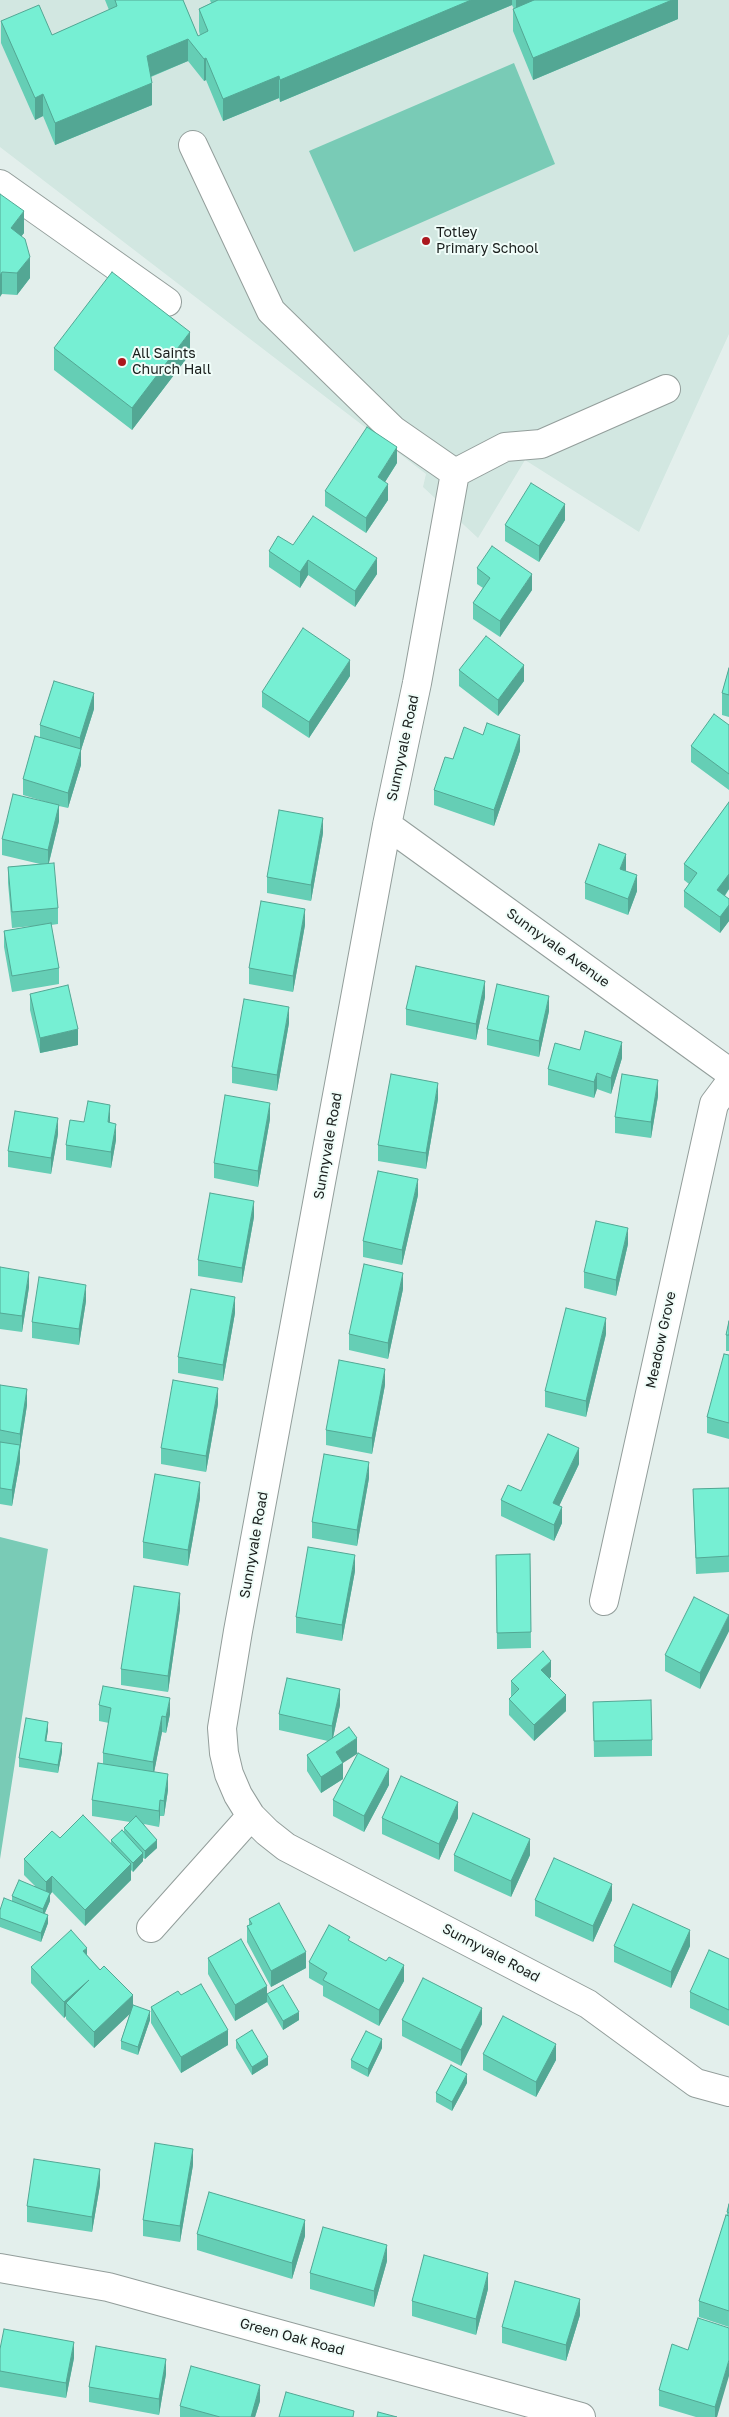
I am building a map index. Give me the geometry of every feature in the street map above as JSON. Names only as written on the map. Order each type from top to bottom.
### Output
[{"type":"street","points":[[193,144],[271,311],[393,430],[455,473],[505,448],[542,444],[666,389]]},
{"type":"street","points":[[0,184],[167,302]]},
{"type":"street","name":"Sunnyvale Road","points":[[455,473],[417,683],[387,825],[222,1728],[229,1774],[238,1796],[251,1816],[267,1832],[286,1846],[588,2004],[696,2083],[729,2092]]},
{"type":"street","name":"Sunnyvale Avenue","points":[[387,825],[729,1072]]},
{"type":"street","name":"Meadow Grove","points":[[604,1601],[714,1104],[729,1084]]},
{"type":"street","points":[[151,1928],[251,1816]]},
{"type":"street","name":"Green Oak Road","points":[[0,2268],[108,2286],[581,2417]]},
{"type":"shaded area","name":"Totley Primary School","points":[[0,0],[729,0],[729,334],[639,532],[525,460],[478,538],[423,487],[426,474],[0,147]]},
{"type":"green space","points":[[514,63],[555,164],[354,252],[309,151]]},
{"type":"green space","points":[[0,1537],[48,1549],[0,1859]]},
{"type":"building","points":[[115,0],[183,0],[198,36],[208,31],[199,9],[218,0],[471,0],[280,80],[279,76],[223,99],[206,58],[204,59],[188,39],[147,56],[152,83],[55,123],[43,94],[35,98],[1,21],[39,5],[52,35],[117,6]]},
{"type":"building","points":[[534,0],[672,0],[533,58],[513,9]]},
{"type":"building","points":[[0,194],[24,211],[11,228],[25,239],[30,257],[17,273],[2,272],[0,275]]},
{"type":"building","name":"All Saints Church Hall","points":[[112,272],[190,332],[132,408],[54,348]]},
{"type":"building","points":[[367,427],[397,447],[378,477],[388,484],[366,518],[325,491]]},
{"type":"building","points":[[531,483],[565,504],[539,546],[505,525]]},
{"type":"building","points":[[313,516],[377,558],[355,591],[308,560],[300,572],[269,551],[278,536],[293,545]]},
{"type":"building","points":[[492,546],[532,574],[500,621],[473,603],[490,578],[477,568]]},
{"type":"building","points":[[303,628],[350,660],[309,722],[262,692]]},
{"type":"building","points":[[486,636],[524,665],[498,700],[459,670]]},
{"type":"building","points":[[729,668],[729,695],[722,693]]},
{"type":"building","points":[[54,681],[94,693],[80,738],[40,725]]},
{"type":"building","points":[[714,714],[729,725],[729,774],[691,746]]},
{"type":"building","points":[[487,723],[520,735],[494,810],[434,790],[445,757],[453,759],[464,727],[483,735]]},
{"type":"building","points":[[35,736],[81,749],[68,793],[23,779]]},
{"type":"building","points":[[13,794],[59,805],[48,850],[2,839]]},
{"type":"building","points":[[729,802],[729,874],[717,890],[729,899],[729,905],[720,917],[684,891],[697,873],[684,864]]},
{"type":"building","points":[[279,810],[323,818],[311,885],[267,877]]},
{"type":"building","points":[[599,844],[626,854],[620,869],[637,875],[628,899],[585,883]]},
{"type":"building","points":[[54,863],[58,908],[12,912],[8,867]]},
{"type":"building","points":[[261,901],[305,909],[293,976],[249,968]]},
{"type":"building","points":[[51,923],[59,968],[12,976],[4,931]]},
{"type":"building","points":[[416,966],[485,981],[476,1024],[406,1009]]},
{"type":"building","points":[[497,984],[549,996],[539,1041],[487,1029]]},
{"type":"building","points":[[68,985],[78,1029],[40,1038],[30,994]]},
{"type":"building","points":[[244,999],[289,1007],[277,1075],[232,1067]]},
{"type":"building","points":[[585,1031],[622,1042],[611,1078],[597,1073],[594,1082],[548,1069],[555,1043],[580,1050]]},
{"type":"building","points":[[391,1074],[438,1083],[426,1153],[378,1145]]},
{"type":"building","points":[[622,1074],[658,1080],[651,1122],[615,1117]]},
{"type":"building","points":[[225,1095],[270,1103],[258,1171],[214,1163]]},
{"type":"building","points":[[88,1101],[110,1105],[108,1122],[116,1124],[111,1152],[66,1145],[70,1120],[84,1122]]},
{"type":"building","points":[[15,1111],[58,1118],[51,1158],[8,1151]]},
{"type":"building","points":[[378,1171],[418,1179],[402,1250],[363,1241]]},
{"type":"building","points":[[210,1193],[254,1201],[242,1268],[198,1260]]},
{"type":"building","points":[[596,1221],[628,1228],[616,1280],[584,1272]]},
{"type":"building","points":[[364,1264],[403,1273],[388,1343],[349,1334]]},
{"type":"building","points":[[0,1267],[29,1272],[22,1316],[0,1313]]},
{"type":"building","points":[[39,1277],[86,1285],[79,1329],[32,1322]]},
{"type":"building","points":[[191,1289],[235,1297],[223,1365],[178,1357]]},
{"type":"building","points":[[566,1308],[606,1318],[586,1401],[545,1391]]},
{"type":"building","points":[[729,1321],[729,1335],[726,1335]]},
{"type":"building","points":[[724,1354],[729,1355],[729,1423],[707,1417]]},
{"type":"building","points":[[339,1360],[385,1369],[372,1438],[326,1430]]},
{"type":"building","points":[[173,1380],[218,1388],[206,1456],[161,1448]]},
{"type":"building","points":[[0,1385],[27,1389],[20,1434],[0,1430]]},
{"type":"building","points":[[548,1434],[579,1448],[553,1503],[562,1507],[554,1525],[501,1500],[508,1485],[521,1491]]},
{"type":"building","points":[[0,1442],[20,1445],[12,1490],[0,1488]]},
{"type":"building","points":[[324,1454],[369,1462],[357,1530],[312,1522]]},
{"type":"building","points":[[155,1474],[200,1482],[188,1550],[143,1542]]},
{"type":"building","points":[[729,1488],[729,1556],[696,1558],[693,1489]]},
{"type":"building","points":[[308,1547],[355,1555],[342,1625],[296,1617]]},
{"type":"building","points":[[530,1554],[531,1632],[497,1633],[496,1555]]},
{"type":"building","points":[[134,1586],[180,1593],[168,1676],[121,1669]]},
{"type":"building","points":[[694,1597],[729,1615],[700,1673],[665,1655]]},
{"type":"building","points":[[543,1651],[551,1661],[541,1670],[566,1695],[534,1725],[509,1699],[519,1689],[511,1681]]},
{"type":"building","points":[[287,1678],[340,1689],[332,1726],[279,1714]]},
{"type":"building","points":[[103,1686],[170,1698],[166,1717],[162,1716],[153,1762],[103,1753],[111,1708],[99,1705]]},
{"type":"building","points":[[651,1700],[652,1740],[594,1741],[593,1702]]},
{"type":"building","points":[[26,1718],[48,1722],[45,1741],[62,1743],[58,1765],[19,1758]]},
{"type":"building","points":[[349,1727],[357,1738],[336,1752],[343,1763],[321,1777],[307,1755]]},
{"type":"building","points":[[358,1753],[389,1769],[364,1816],[333,1800]]},
{"type":"building","points":[[98,1763],[168,1774],[164,1801],[160,1800],[159,1811],[92,1800]]},
{"type":"building","points":[[401,1776],[458,1802],[439,1844],[382,1818]]},
{"type":"building","points":[[473,1813],[530,1839],[511,1881],[454,1855]]},
{"type":"building","points":[[83,1815],[131,1864],[85,1910],[52,1876],[46,1882],[24,1859],[52,1831],[60,1838]]},
{"type":"building","points":[[136,1816],[157,1840],[145,1851],[124,1828]]},
{"type":"building","points":[[122,1830],[143,1853],[133,1863],[111,1840]]},
{"type":"building","points":[[554,1858],[612,1884],[593,1926],[535,1900]]},
{"type":"building","points":[[19,1880],[50,1893],[43,1909],[12,1896]]},
{"type":"building","points":[[4,1898],[48,1915],[41,1933],[0,1918],[0,1910]]},
{"type":"building","points":[[279,1903],[306,1952],[271,1971],[247,1926],[252,1924],[249,1919]]},
{"type":"building","points":[[633,1904],[690,1930],[671,1972],[614,1946]]},
{"type":"building","points":[[329,1925],[350,1937],[348,1940],[386,1961],[389,1957],[404,1965],[379,2010],[323,1980],[327,1973],[309,1962]]},
{"type":"building","points":[[71,1930],[87,1948],[83,1951],[100,1970],[104,1966],[133,1995],[94,2032],[66,2003],[89,1980],[64,2002],[31,1967]]},
{"type":"building","points":[[241,1939],[267,1986],[235,2005],[208,1958]]},
{"type":"building","points":[[709,1950],[729,1959],[729,2010],[690,1992]]},
{"type":"building","points":[[423,1978],[482,2008],[461,2050],[402,2020]]},
{"type":"building","points":[[201,1984],[228,2030],[181,2057],[151,2007],[178,1991],[181,1995]]},
{"type":"building","points":[[283,1985],[299,2012],[283,2021],[267,1994]]},
{"type":"building","points":[[133,2005],[150,2011],[138,2047],[121,2041]]},
{"type":"building","points":[[503,2016],[556,2044],[536,2082],[483,2054]]},
{"type":"building","points":[[252,2030],[268,2057],[252,2067],[236,2040]]},
{"type":"building","points":[[366,2031],[382,2039],[368,2069],[351,2060]]},
{"type":"building","points":[[451,2065],[467,2074],[452,2102],[436,2093]]},
{"type":"building","points":[[155,2143],[193,2149],[180,2226],[143,2220]]},
{"type":"building","points":[[34,2159],[100,2169],[92,2217],[27,2206]]},
{"type":"building","points":[[209,2192],[305,2220],[292,2263],[197,2234]]},
{"type":"building","points":[[726,2215],[729,2216],[729,2311],[699,2301]]},
{"type":"building","points":[[323,2227],[387,2245],[374,2291],[310,2273]]},
{"type":"building","points":[[424,2255],[488,2273],[476,2319],[412,2301]]},
{"type":"building","points":[[515,2281],[580,2299],[566,2345],[502,2327]]},
{"type":"building","points":[[698,2318],[729,2328],[729,2360],[715,2407],[659,2390],[672,2344],[688,2350]]},
{"type":"building","points":[[4,2329],[74,2342],[66,2383],[0,2371],[0,2349]]},
{"type":"building","points":[[96,2346],[166,2359],[159,2399],[89,2387]]},
{"type":"building","points":[[191,2366],[260,2385],[251,2417],[220,2417],[180,2406]]},
{"type":"building","points":[[286,2392],[354,2411],[353,2417],[279,2417]]},
{"type":"building","points":[[378,2412],[397,2417],[377,2417]]},
{"type":"place","name":"Totley Primary School","points":[[426,241]]},
{"type":"place","name":"All Saints Church Hall","points":[[122,362]]}]
